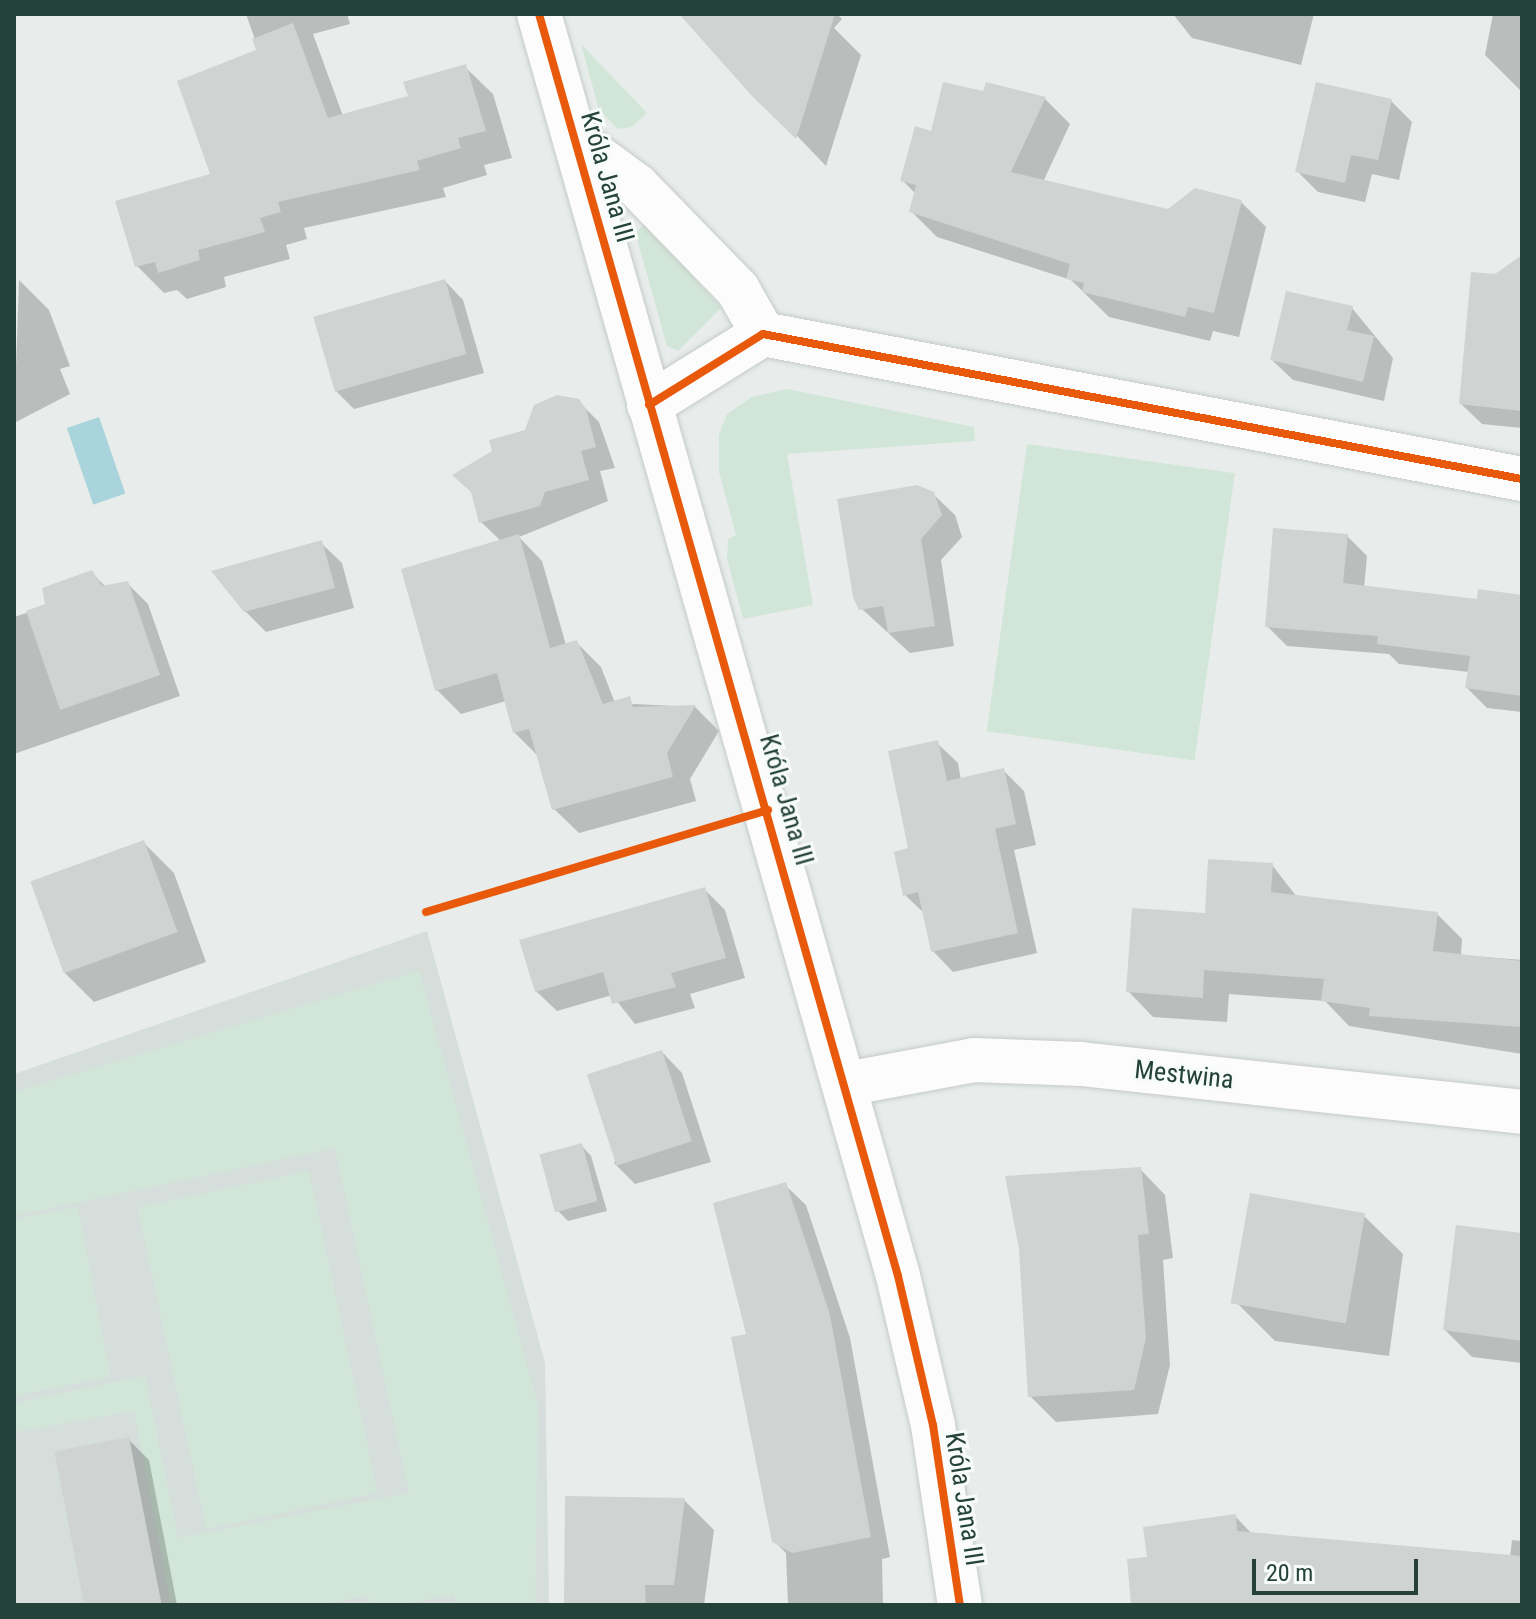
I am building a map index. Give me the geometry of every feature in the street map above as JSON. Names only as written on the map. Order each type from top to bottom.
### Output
[{"type":"street","name":"Króla Jana III","points":[[539,14],[846,1084],[933,1425],[960,1605]]},
{"type":"street","points":[[577,142],[637,186],[698,248],[738,290],[763,334]]},
{"type":"street","points":[[649,405],[763,334],[1522,479]]},
{"type":"street","name":"Mestwina","points":[[846,1084],[974,1060],[1081,1064],[1522,1112]]},
{"type":"shaded area","points":[[427,931],[545,1363],[549,1605],[14,1605],[14,1074]]},
{"type":"green space","points":[[581,44],[647,113],[632,127],[618,129],[599,110]]},
{"type":"green space","points":[[645,224],[721,308],[678,351],[667,346],[635,232]]},
{"type":"green space","points":[[787,389],[974,427],[975,441],[787,454],[813,605],[743,619],[727,559],[728,539],[736,535],[719,472],[719,435],[727,414],[752,397]]},
{"type":"green space","points":[[1027,444],[1235,473],[1195,760],[987,731]]},
{"type":"green space","points":[[419,971],[538,1406],[535,1605],[456,1605],[454,1594],[399,1605],[371,1605],[368,1596],[317,1605],[171,1605],[134,1411],[14,1432],[14,1403],[145,1376],[178,1538],[409,1493],[335,1148],[14,1216],[14,1092]]},
{"type":"green space","points":[[309,1171],[377,1493],[206,1529],[138,1207]]},
{"type":"green space","points":[[78,1207],[110,1377],[14,1396],[14,1219]]},
{"type":"water","points":[[99,417],[125,494],[93,505],[67,428]]},
{"type":"building","points":[[679,14],[835,14],[796,139],[752,96]]},
{"type":"building","points":[[293,23],[328,118],[408,96],[403,82],[466,64],[486,131],[458,138],[461,148],[417,161],[420,170],[278,202],[281,212],[260,218],[265,232],[198,250],[200,260],[158,273],[155,262],[135,267],[115,201],[210,174],[177,81],[256,50],[252,39]]},
{"type":"building","points":[[943,82],[983,91],[986,82],[1046,97],[1011,172],[1168,209],[1195,188],[1242,200],[1214,313],[1188,307],[1185,317],[1082,292],[1084,283],[1066,279],[1070,264],[909,212],[916,185],[900,181],[915,126],[931,131]]},
{"type":"building","points":[[1316,82],[1392,99],[1378,160],[1351,155],[1345,183],[1295,172]]},
{"type":"building","points":[[1522,255],[1522,411],[1459,404],[1471,272],[1495,274]]},
{"type":"building","points":[[445,279],[466,354],[335,392],[313,317]]},
{"type":"building","points":[[1286,291],[1353,306],[1347,330],[1374,336],[1363,382],[1270,360]]},
{"type":"building","points":[[557,395],[579,399],[586,409],[596,447],[581,451],[589,480],[545,492],[540,506],[479,523],[471,492],[452,475],[492,451],[489,440],[525,430],[534,405]]},
{"type":"building","points":[[917,485],[934,492],[942,515],[921,539],[935,626],[888,633],[883,606],[859,610],[853,597],[837,499]]},
{"type":"building","points":[[1273,528],[1348,534],[1343,583],[1477,599],[1478,589],[1522,595],[1522,696],[1465,688],[1470,656],[1377,644],[1378,636],[1265,627]]},
{"type":"building","points":[[519,534],[550,648],[577,640],[603,704],[630,696],[633,707],[696,705],[667,753],[673,777],[552,810],[529,729],[513,733],[497,673],[435,691],[401,569]]},
{"type":"building","points":[[322,540],[335,588],[244,612],[211,571]]},
{"type":"building","points":[[92,570],[102,586],[128,581],[160,675],[60,710],[26,611],[45,604],[42,588]]},
{"type":"building","points":[[938,740],[947,781],[1004,768],[1016,824],[995,829],[1018,933],[931,952],[918,892],[903,896],[894,852],[908,848],[888,751]]},
{"type":"building","points":[[144,840],[178,932],[64,973],[30,881]]},
{"type":"building","points":[[1208,859],[1273,863],[1271,892],[1438,912],[1433,951],[1522,961],[1522,1027],[1369,1016],[1370,1008],[1321,1001],[1324,979],[1204,970],[1203,998],[1126,992],[1132,908],[1205,913]]},
{"type":"building","points":[[705,887],[726,958],[671,973],[676,987],[612,1004],[603,972],[535,992],[519,940]]},
{"type":"building","points":[[662,1050],[692,1141],[617,1166],[587,1074]]},
{"type":"building","points":[[582,1143],[598,1201],[555,1212],[539,1154]]},
{"type":"building","points":[[1141,1167],[1149,1234],[1138,1235],[1146,1338],[1134,1390],[1028,1397],[1019,1249],[1005,1176]]},
{"type":"building","points":[[786,1182],[830,1315],[871,1537],[792,1553],[772,1542],[731,1337],[746,1334],[713,1203]]},
{"type":"building","points":[[1250,1193],[1365,1213],[1346,1324],[1231,1303]]},
{"type":"building","points":[[1456,1225],[1522,1233],[1522,1341],[1443,1330]]},
{"type":"building","points":[[129,1437],[162,1605],[84,1605],[54,1452]]},
{"type":"building","points":[[565,1496],[685,1498],[674,1585],[645,1585],[646,1605],[564,1605]]},
{"type":"building","points":[[1236,1514],[1237,1531],[1522,1556],[1522,1605],[1131,1605],[1127,1559],[1147,1557],[1143,1527]]},
{"type":"cycle path","points":[[539,14],[898,1276],[933,1425],[960,1605]]},
{"type":"cycle path","points":[[649,405],[763,334],[1522,479]]},
{"type":"cycle path","points":[[426,912],[768,810]]}]
